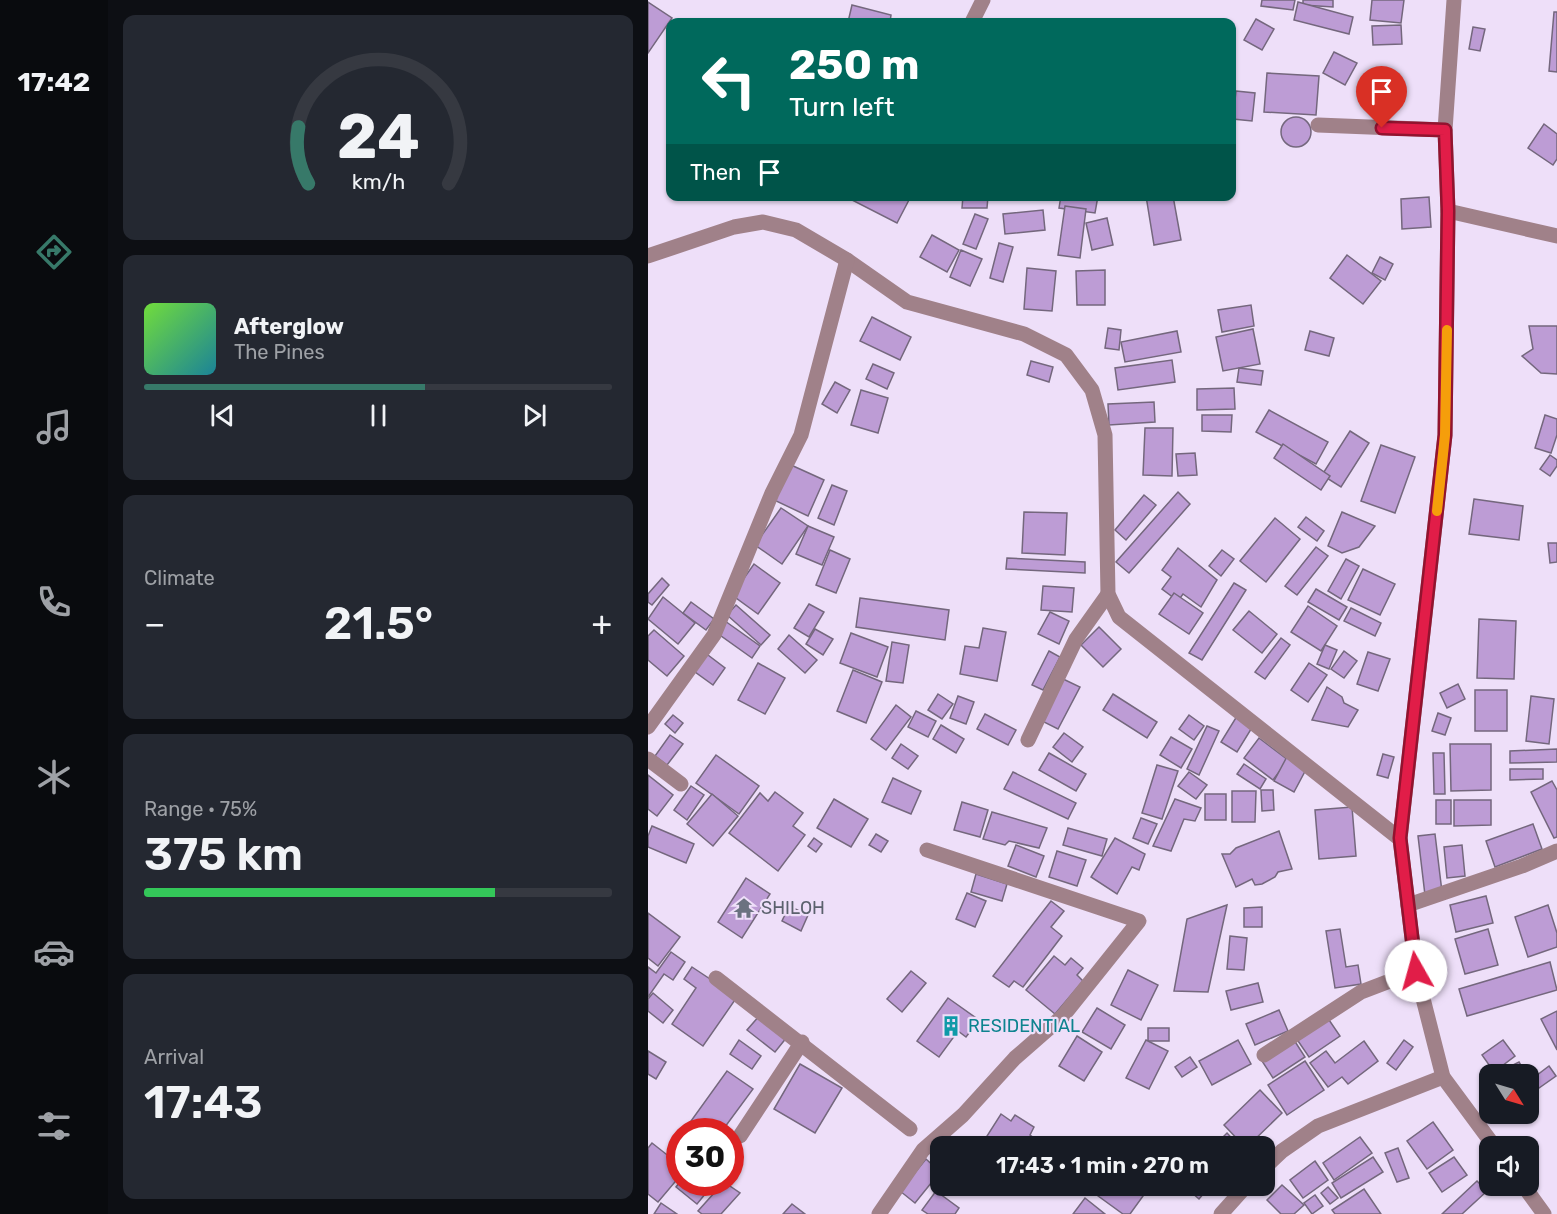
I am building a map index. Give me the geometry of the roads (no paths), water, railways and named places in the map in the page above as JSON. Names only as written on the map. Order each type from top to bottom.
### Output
[{"type":"street","points":[[974,18],[983,0]]},
{"type":"street","points":[[1454,0],[1445,130],[1448,211],[1445,435],[1400,838],[1416,971],[1443,1077],[1487,1136]]},
{"type":"street","points":[[1318,125],[1445,130]]},
{"type":"street","points":[[1448,211],[1557,236]]},
{"type":"street","points":[[648,256],[734,227],[763,222],[796,230],[847,260],[907,302],[1024,334],[1066,356],[1092,390],[1105,435],[1108,594],[1119,617],[1400,838]]},
{"type":"street","points":[[648,727],[714,635],[772,493],[794,452],[801,435],[847,260]]},
{"type":"street","points":[[1028,740],[1076,639],[1108,594]]},
{"type":"street","points":[[648,759],[681,784]]},
{"type":"street","points":[[879,1214],[923,1150],[963,1115],[1015,1058],[1063,1016],[1138,921],[927,850]]},
{"type":"street","points":[[1408,905],[1522,866],[1557,851]]},
{"type":"street","points":[[1264,1056],[1360,992],[1416,971]]},
{"type":"street","points":[[716,978],[802,1042],[910,1129]]},
{"type":"street","points":[[744,1130],[802,1042]]},
{"type":"street","points":[[1275,1158],[1318,1126],[1443,1077]]},
{"type":"street","points":[[1221,1214],[1237,1196]]},
{"type":"street","points":[[1531,1196],[1544,1214]]},
{"type":"place","name":"SHILOH","points":[[744,908]]},
{"type":"place","name":"RESIDENTIAL","points":[[951,1026]]}]
